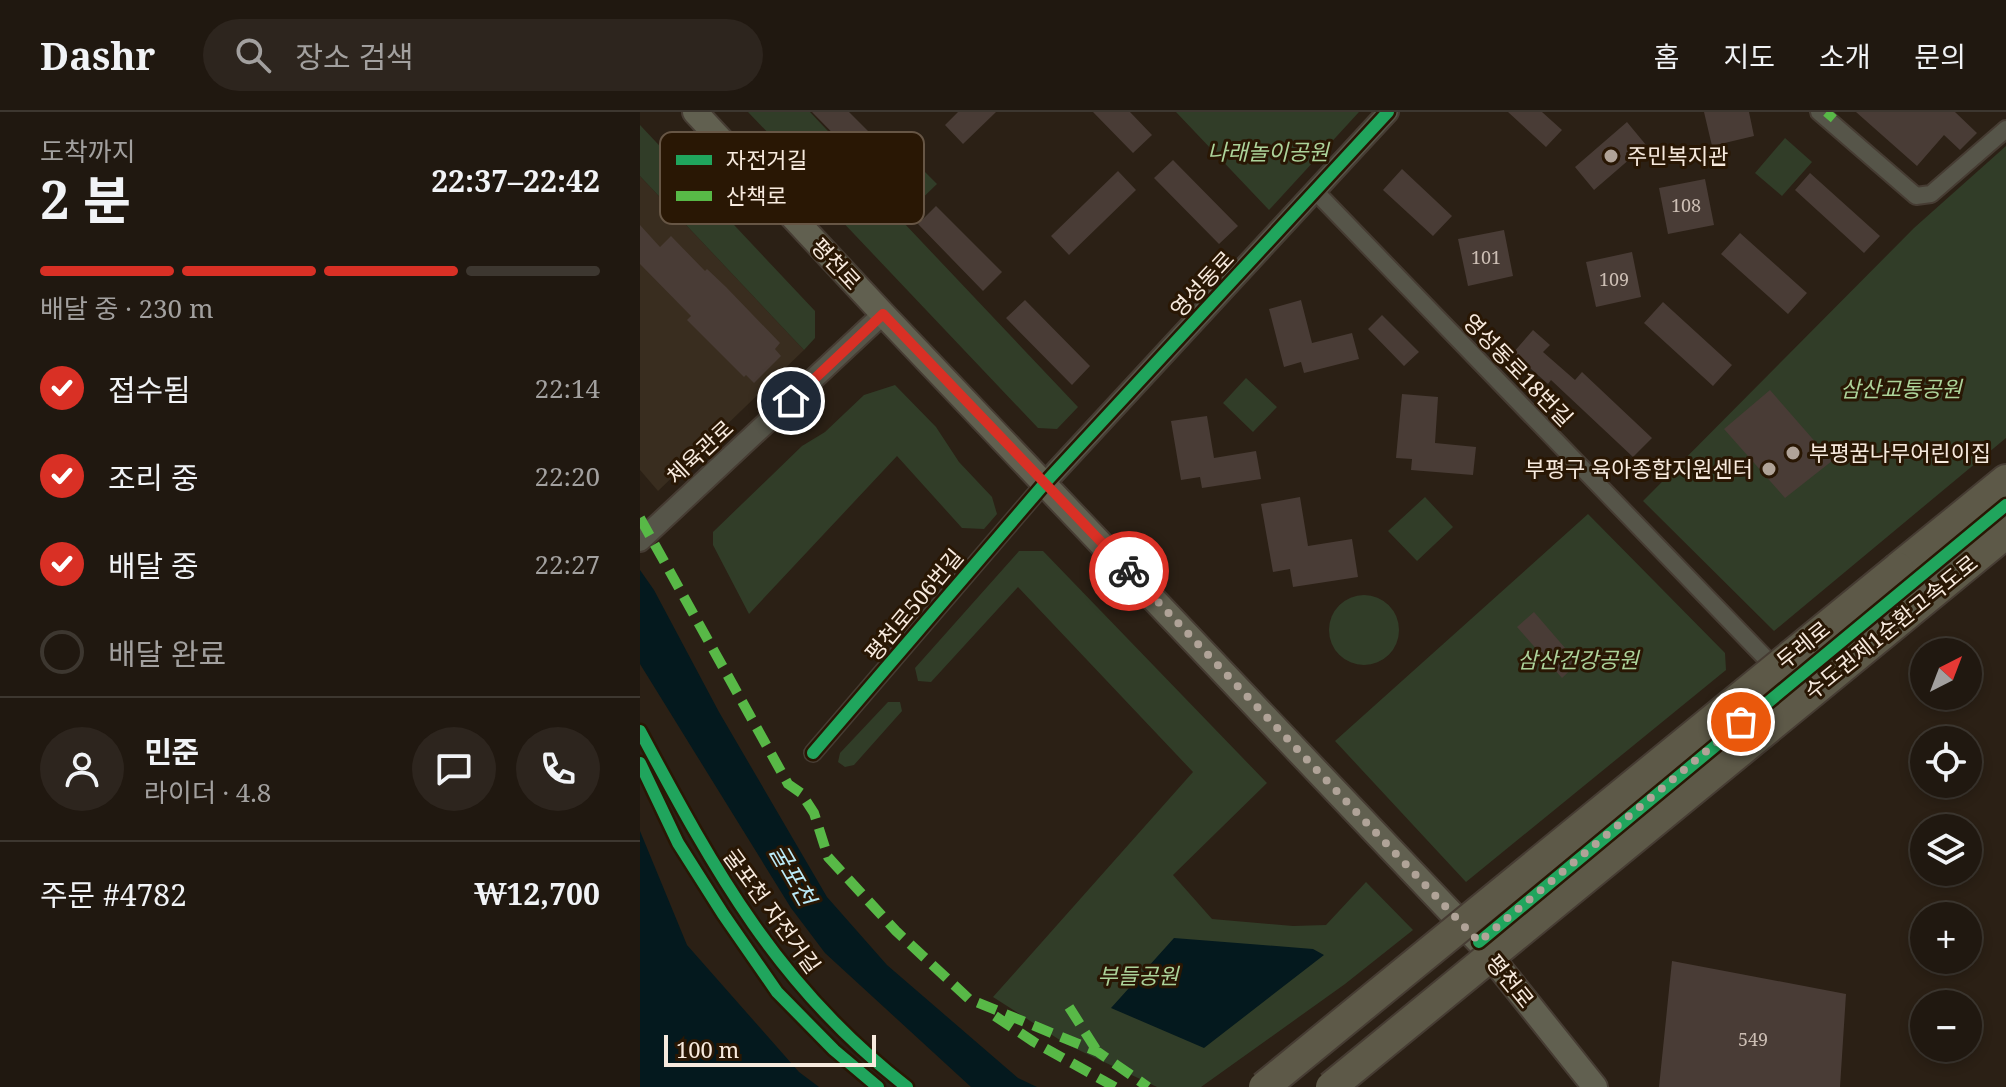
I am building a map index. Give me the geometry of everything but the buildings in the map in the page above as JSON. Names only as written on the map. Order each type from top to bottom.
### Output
[{"type":"highway","name":"수도권제1순환고속도로","points":[[1264,1087],[2006,480]]},
{"type":"highway","name":"수도권제1순환고속도로","points":[[1331,1087],[2006,533]]},
{"type":"main road","name":"평천로","points":[[695,112],[714,132]]},
{"type":"main road","name":"평천로","points":[[799,224],[1479,942],[1595,1087]]},
{"type":"street","name":"영성동로","points":[[1045,483],[1388,112]]},
{"type":"street","points":[[1819,112],[1916,196],[1931,194],[2006,129]]},
{"type":"street","name":"영성동로18번길","points":[[1316,192],[1789,683]]},
{"type":"street","name":"체육관로","points":[[647,534],[883,314]]},
{"type":"street","name":"평천로506번길","points":[[813,753],[1045,483]]},
{"type":"street","name":"두레로","points":[[1479,942],[2006,505]]},
{"type":"shaded area","points":[[640,176],[660,197],[660,224],[685,224],[804,350],[658,491],[640,470]]},
{"type":"green space","points":[[748,112],[810,112],[829,132],[767,132]]},
{"type":"green space","name":"나래놀이공원","points":[[1176,112],[1359,112],[1269,210]]},
{"type":"green space","points":[[640,125],[660,146],[660,197],[640,176]]},
{"type":"green space","points":[[1785,138],[1812,162],[1782,196],[1755,173]]},
{"type":"green space","name":"삼산교통공원","points":[[2006,146],[2006,438],[1774,631],[1643,501],[1914,228]]},
{"type":"green space","points":[[924,171],[937,184],[924,197]]},
{"type":"green space","points":[[685,224],[733,224],[815,311],[815,338],[804,350]]},
{"type":"green space","points":[[845,224],[905,224],[1078,407],[1057,429],[1038,428]]},
{"type":"green space","points":[[1246,378],[1277,407],[1253,432],[1223,403]]},
{"type":"green space","points":[[895,385],[936,427],[959,462],[992,497],[997,514],[984,529],[962,528],[897,456],[749,614],[713,545],[713,532],[802,446],[825,432],[864,395]]},
{"type":"green space","points":[[1425,497],[1453,527],[1417,561],[1388,531]]},
{"type":"green space","name":"삼산건강공원","points":[[1588,514],[1725,653],[1726,670],[1466,882],[1335,741]]},
{"type":"green space","name":"부들공원","points":[[1019,551],[1043,551],[1267,783],[1173,875],[1212,919],[1293,926],[1326,925],[1366,882],[1413,930],[1345,984],[1201,1087],[1157,1087],[1066,1044],[993,997],[1193,772],[1018,587],[931,682],[918,681],[915,668]]},
{"type":"green space","points":[[1364,595],[1389,605],[1399,630],[1389,655],[1364,665],[1339,655],[1329,630],[1339,605]]},
{"type":"green space","points":[[888,702],[900,702],[902,711],[854,765],[845,767],[838,762],[840,753]]},
{"type":"water","name":"굴포천","points":[[640,570],[827,897],[887,965],[1018,1078],[1037,1087],[971,1087],[825,953],[791,908],[640,664]]},
{"type":"water","points":[[640,831],[687,945],[799,1072],[819,1087],[640,1087]]},
{"type":"water","points":[[1174,938],[1313,949],[1324,955],[1204,1048],[1111,1008]]},
{"type":"marked path","points":[[1827,119],[1833,112]]},
{"type":"marked path","points":[[640,518],[788,784],[801,793],[814,813],[828,857],[896,931],[969,999],[1098,1052],[1148,1087]]},
{"type":"marked path","points":[[1069,1007],[1097,1051]]},
{"type":"marked path","points":[[995,1016],[1034,1042],[1115,1087]]},
{"type":"cycle path","points":[[813,753],[1045,483],[1388,112]]},
{"type":"cycle path","points":[[1479,942],[2006,505]]},
{"type":"cycle path","name":"굴포천 자전거길","points":[[640,731],[695,832],[753,924],[821,1009],[907,1087]]},
{"type":"cycle path","points":[[640,763],[678,843],[777,992],[834,1050],[878,1087]]},
{"type":"way so far","points":[[1129,571],[1479,942],[1741,722]]},
{"type":"place","name":"주민복지관","points":[[1611,156]]},
{"type":"place","name":"부평꿈나무어린이집","points":[[1793,453]]},
{"type":"place","name":"부평구 육아종합지원센터","points":[[1769,469]]},
{"type":"route","points":[[791,401],[883,314],[1129,571]]}]
